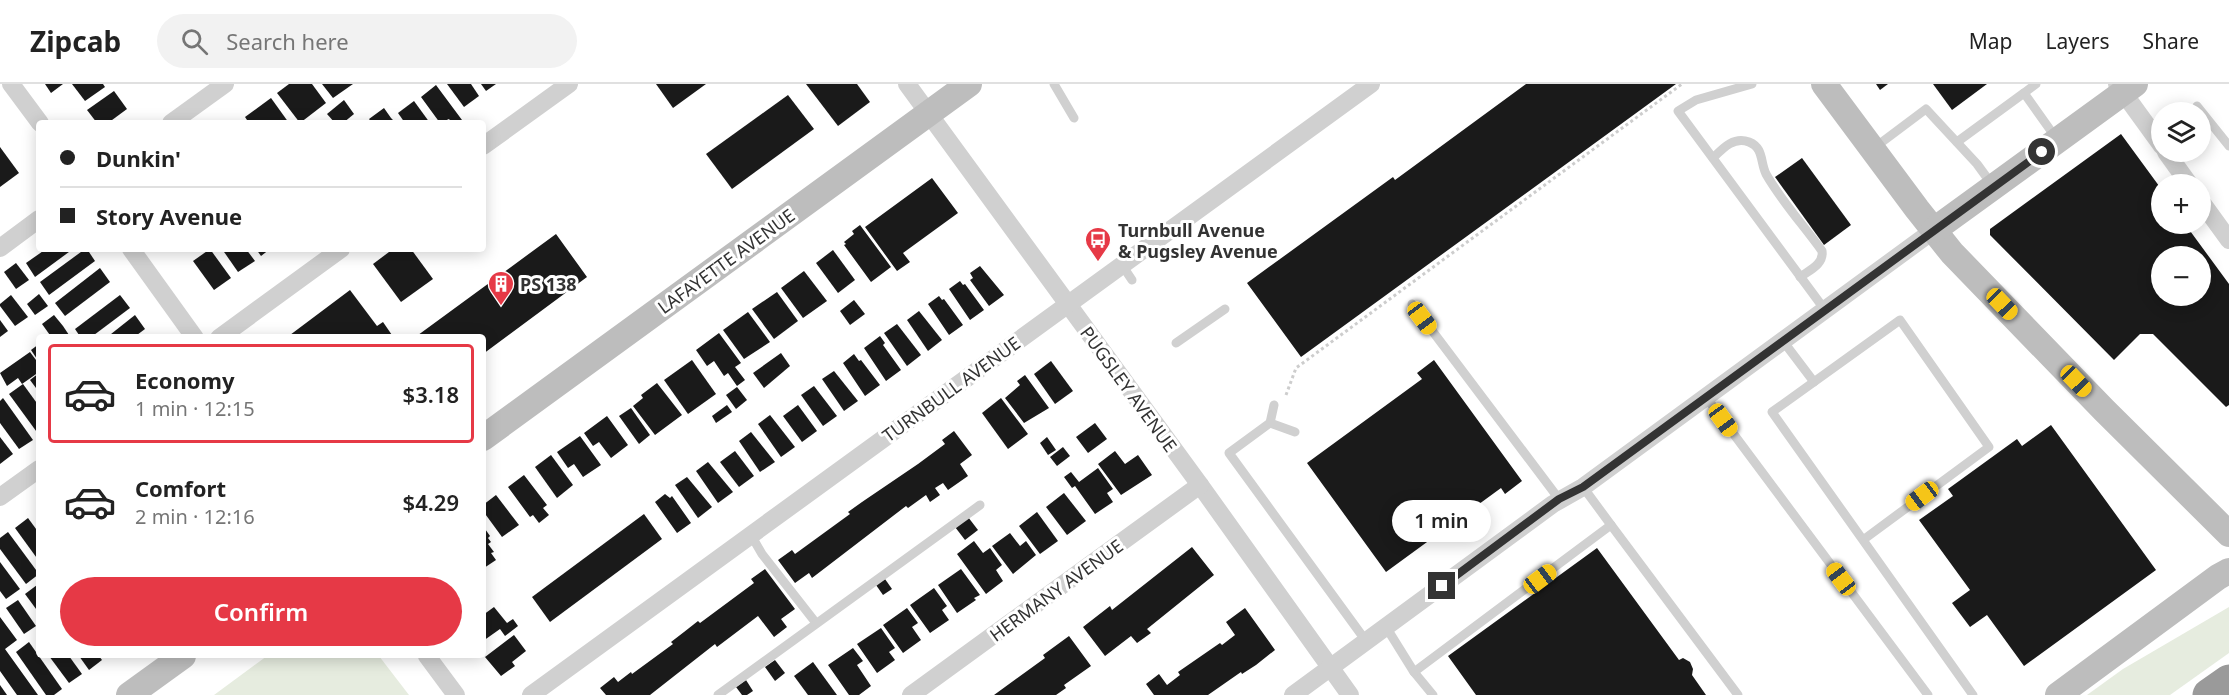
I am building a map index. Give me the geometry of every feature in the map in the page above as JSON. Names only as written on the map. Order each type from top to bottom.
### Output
[{"type":"highway","points":[[2209,695],[2229,681]]},
{"type":"street","points":[[12,84],[38,120]]},
{"type":"street","points":[[175,120],[225,84]]},
{"type":"street","points":[[486,144],[569,84]]},
{"type":"street","name":"PUGSLEY AVENUE","points":[[907,84],[1200,485],[1350,695]]},
{"type":"street","name":"LAFAYETTE AVENUE","points":[[486,436],[969,84]]},
{"type":"street","name":"TURNBULL AVENUE","points":[[531,695],[1067,304],[1127,272],[1371,84]]},
{"type":"street","points":[[1824,84],[1952,253],[2104,410],[2229,534]]},
{"type":"street","points":[[1293,695],[1559,499],[1583,487],[1994,187],[2125,87],[2151,128]]},
{"type":"street","points":[[2211,215],[2229,240]]},
{"type":"street","points":[[0,248],[36,221]]},
{"type":"street","points":[[133,252],[192,334]]},
{"type":"street","points":[[224,334],[337,252]]},
{"type":"street","points":[[0,497],[36,471]]},
{"type":"street","name":"HERMANY AVENUE","points":[[911,695],[1200,485]]},
{"type":"street","points":[[2058,695],[2229,571]]},
{"type":"street","points":[[129,695],[180,658]]},
{"type":"street","points":[[428,658],[456,695]]},
{"type":"lane","points":[[1054,84],[1074,118]]},
{"type":"lane","points":[[1752,84],[1696,100],[1678,111],[1825,310]]},
{"type":"lane","points":[[1957,142],[2036,84]]},
{"type":"lane","points":[[2024,93],[2057,140]]},
{"type":"lane","points":[[1872,149],[1926,109],[1994,187]]},
{"type":"lane","points":[[2211,124],[2229,146]]},
{"type":"lane","points":[[1713,158],[1729,143],[1737,141],[1751,143],[1759,150],[1766,174],[1822,250],[1823,256],[1818,264],[1800,277]]},
{"type":"lane","points":[[1412,304],[1559,499]]},
{"type":"lane","points":[[1176,343],[1225,309]]},
{"type":"lane","points":[[1863,540],[1989,447],[1900,320],[1772,412],[1973,695]]},
{"type":"lane","points":[[1783,340],[1814,382]]},
{"type":"lane","points":[[1706,397],[1928,695]]},
{"type":"lane","points":[[1274,405],[1270,423],[1229,453],[1366,641]]},
{"type":"lane","points":[[1270,423],[1296,432]]},
{"type":"lane","points":[[1583,487],[1738,695]]},
{"type":"lane","points":[[718,695],[980,505]]},
{"type":"lane","points":[[1414,672],[1611,525]]},
{"type":"lane","points":[[751,535],[762,554],[816,623]]},
{"type":"lane","points":[[1386,627],[1414,672],[1432,695]]},
{"type":"path","points":[[1286,395],[1296,368],[1682,84]]},
{"type":"shaded area","points":[[2229,607],[2229,653],[2170,695],[2087,695],[2123,669]]},
{"type":"shaded area","points":[[264,658],[381,658],[409,695],[214,695]]},
{"type":"building","points":[[45,84],[63,84],[51,93]]},
{"type":"building","points":[[72,84],[103,84],[105,87],[85,101]]},
{"type":"building","points":[[289,84],[312,84],[326,103],[304,120],[298,120],[277,93]]},
{"type":"building","points":[[322,84],[353,84],[333,98]]},
{"type":"building","points":[[447,84],[471,84],[479,96],[464,107]]},
{"type":"building","points":[[481,84],[496,84],[486,91]]},
{"type":"building","points":[[656,84],[706,84],[673,108]]},
{"type":"building","points":[[806,84],[857,84],[870,102],[838,126]]},
{"type":"building","points":[[1526,84],[1676,84],[1301,357],[1247,283],[1393,177],[1395,180]]},
{"type":"building","points":[[1876,84],[1888,84],[1880,90]]},
{"type":"building","points":[[1933,84],[1987,84],[1952,110]]},
{"type":"building","points":[[436,85],[462,120],[438,120],[421,97]]},
{"type":"building","points":[[114,91],[127,109],[112,120],[95,120],[87,110]]},
{"type":"building","points":[[788,95],[814,129],[732,189],[706,154]]},
{"type":"building","points":[[271,98],[287,120],[247,120],[245,117]]},
{"type":"building","points":[[344,100],[354,114],[347,120],[332,120],[327,114]]},
{"type":"building","points":[[414,101],[428,120],[403,120],[398,113]]},
{"type":"building","points":[[384,108],[393,120],[370,120]]},
{"type":"building","points":[[2121,134],[2151,175],[2151,234],[2192,234],[2201,246],[2151,246],[2151,306],[2211,306],[2211,259],[2229,284],[2229,405],[2226,407],[2153,334],[2140,334],[2114,360],[1990,235],[1990,229]]},
{"type":"building","points":[[0,147],[19,173],[0,187]]},
{"type":"building","points":[[1802,158],[1851,225],[1824,245],[1775,177]]},
{"type":"building","points":[[932,178],[958,213],[903,253],[910,262],[897,271],[865,227]]},
{"type":"building","points":[[860,225],[891,267],[871,282],[844,245],[846,244],[844,242],[854,234],[852,231]]},
{"type":"building","name":"PS 138","points":[[556,234],[587,277],[486,352],[486,334],[419,334]]},
{"type":"building","points":[[833,250],[855,280],[838,293],[816,263]]},
{"type":"building","points":[[42,252],[69,252],[35,277],[26,263]]},
{"type":"building","points":[[81,252],[89,252],[95,261],[49,295],[40,282]]},
{"type":"building","points":[[206,252],[212,252],[231,278],[214,290],[193,261]]},
{"type":"building","points":[[224,252],[248,252],[255,261],[238,272]]},
{"type":"building","points":[[389,252],[413,252],[433,279],[401,302],[373,264]]},
{"type":"building","points":[[16,263],[29,280],[16,289],[4,272]]},
{"type":"building","points":[[980,266],[1004,295],[989,306],[970,280],[973,278],[970,273]]},
{"type":"building","points":[[100,268],[110,282],[65,316],[55,303]]},
{"type":"building","points":[[804,271],[827,301],[803,318],[781,288]]},
{"type":"building","points":[[960,281],[963,285],[965,284],[984,310],[970,320],[949,289]]},
{"type":"building","points":[[350,290],[377,326],[383,322],[391,334],[291,334]]},
{"type":"building","points":[[777,292],[798,321],[774,339],[752,309]]},
{"type":"building","points":[[39,294],[48,306],[35,315],[27,304]]},
{"type":"building","points":[[11,295],[28,317],[15,326],[0,306]]},
{"type":"building","points":[[120,295],[130,308],[95,334],[78,334],[75,329]]},
{"type":"building","points":[[939,296],[942,300],[944,299],[963,325],[949,335],[928,304]]},
{"type":"building","points":[[854,300],[865,314],[850,325],[840,311]]},
{"type":"building","points":[[919,311],[942,340],[928,351],[907,320]]},
{"type":"building","points":[[748,312],[770,342],[744,359],[723,330]]},
{"type":"building","points":[[54,315],[68,334],[49,334],[42,324]]},
{"type":"building","points":[[135,315],[145,329],[138,334],[111,334]]},
{"type":"building","points":[[0,320],[8,331],[0,337]]},
{"type":"building","points":[[897,324],[921,355],[907,366],[884,333]]},
{"type":"building","points":[[719,333],[741,363],[735,367],[745,380],[737,386],[728,373],[724,376],[714,361],[707,366],[696,350]]},
{"type":"building","points":[[880,336],[885,343],[883,345],[901,370],[886,381],[864,348]]},
{"type":"building","points":[[36,346],[36,358],[31,350]]},
{"type":"building","points":[[30,352],[36,360],[36,374],[22,384],[18,378],[7,386],[0,373]]},
{"type":"building","points":[[781,353],[790,366],[764,388],[753,373]]},
{"type":"building","points":[[854,354],[880,385],[865,396],[843,363]]},
{"type":"building","points":[[692,360],[716,394],[688,414],[664,380]]},
{"type":"building","points":[[1434,360],[1522,481],[1505,494],[1501,488],[1386,572],[1307,463],[1422,379],[1417,373]]},
{"type":"building","points":[[1051,361],[1073,391],[1055,404],[1034,374]]},
{"type":"building","points":[[834,371],[858,401],[844,411],[822,379]]},
{"type":"building","points":[[36,375],[36,388],[30,380]]},
{"type":"building","points":[[1025,375],[1049,408],[1024,423],[1005,398],[1020,385],[1017,381]]},
{"type":"building","points":[[657,383],[682,415],[655,435],[633,406],[643,398],[641,395]]},
{"type":"building","points":[[23,384],[36,402],[36,431],[9,394]]},
{"type":"building","points":[[814,386],[837,416],[823,426],[801,395]]},
{"type":"building","points":[[737,387],[747,400],[736,409],[726,395]]},
{"type":"building","points":[[3,398],[33,440],[19,449],[0,423],[0,401]]},
{"type":"building","points":[[1001,398],[1028,434],[1008,449],[982,413]]},
{"type":"building","points":[[727,405],[732,412],[716,423],[712,416]]},
{"type":"building","points":[[798,405],[817,431],[802,442],[783,416]]},
{"type":"building","points":[[631,408],[650,435],[639,444],[619,416]]},
{"type":"building","points":[[770,415],[795,447],[781,457],[758,424]]},
{"type":"building","points":[[607,416],[628,445],[611,458],[599,442],[593,446],[584,433]]},
{"type":"building","points":[[1095,423],[1107,439],[1088,453],[1076,437]]},
{"type":"building","points":[[2051,425],[2156,570],[2024,666],[1987,615],[1970,627],[1952,603],[1970,590],[1919,520],[1953,496],[1948,489],[2017,439],[2022,446]]},
{"type":"building","points":[[954,431],[972,455],[960,464],[968,476],[948,490],[943,483],[935,488],[940,495],[930,502],[926,495],[908,508],[906,506],[812,578],[809,573],[795,583],[778,560],[792,550],[795,554],[850,514],[848,512],[945,444],[942,440]]},
{"type":"building","points":[[751,432],[775,462],[760,472],[739,441]]},
{"type":"building","points":[[580,436],[601,465],[583,477],[574,464],[568,468],[557,452]]},
{"type":"building","points":[[0,437],[13,454],[0,464]]},
{"type":"building","points":[[1047,437],[1056,450],[1048,455],[1040,443]]},
{"type":"building","points":[[1063,447],[1070,456],[1057,466],[1050,457]]},
{"type":"building","points":[[735,451],[754,476],[739,487],[720,462]]},
{"type":"building","points":[[1115,451],[1125,464],[1138,455],[1152,475],[1121,495],[1098,464]]},
{"type":"building","points":[[551,455],[573,485],[557,498],[535,467]]},
{"type":"building","points":[[708,462],[733,492],[718,503],[696,471]]},
{"type":"building","points":[[1098,468],[1113,489],[1107,493],[1113,502],[1095,514],[1075,486],[1072,488],[1064,477],[1071,472],[1079,482]]},
{"type":"building","points":[[524,475],[547,505],[543,508],[549,515],[539,523],[533,515],[530,517],[508,487]]},
{"type":"building","points":[[687,477],[712,507],[698,518],[675,485]]},
{"type":"building","points":[[1064,493],[1086,521],[1067,535],[1046,507]]},
{"type":"building","points":[[665,494],[670,498],[672,496],[691,523],[677,533],[655,502]]},
{"type":"building","points":[[496,495],[519,525],[502,537],[486,515],[486,503]]},
{"type":"building","points":[[1037,512],[1058,541],[1040,554],[1019,526]]},
{"type":"building","points":[[644,514],[662,539],[550,622],[532,597]]},
{"type":"building","points":[[968,517],[978,530],[965,540],[955,527]]},
{"type":"building","points":[[28,518],[36,529],[36,557],[15,528]]},
{"type":"building","points":[[486,530],[491,542],[488,544],[494,552],[491,553],[496,560],[486,567]]},
{"type":"building","points":[[8,532],[36,570],[36,576],[26,584],[0,549],[0,538]]},
{"type":"building","points":[[1010,533],[1020,546],[1026,541],[1036,555],[1013,574],[992,546]]},
{"type":"building","points":[[974,541],[983,553],[990,548],[1002,565],[996,570],[1003,581],[986,594],[957,554]]},
{"type":"building","points":[[1192,547],[1214,575],[1147,629],[1151,633],[1137,643],[1131,636],[1105,656],[1083,627],[1110,606],[1112,610]]},
{"type":"building","points":[[1597,548],[1679,660],[1683,658],[1690,662],[1693,669],[1692,675],[1706,695],[1476,695],[1448,656]]},
{"type":"building","points":[[0,562],[20,589],[6,599],[0,591]]},
{"type":"building","points":[[765,569],[795,609],[781,619],[787,627],[774,637],[758,616],[717,647],[715,644],[650,695],[606,695],[600,688],[614,677],[618,682],[631,672],[632,674],[673,644],[671,642],[698,621],[700,623],[754,583],[751,579]]},
{"type":"building","points":[[961,569],[980,595],[957,613],[938,585]]},
{"type":"building","points":[[885,579],[892,589],[883,595],[876,585]]},
{"type":"building","points":[[36,586],[36,609],[25,594]]},
{"type":"building","points":[[934,588],[947,606],[942,610],[949,620],[930,633],[910,605]]},
{"type":"building","points":[[18,600],[36,626],[24,634],[6,608]]},
{"type":"building","points":[[494,607],[507,623],[513,619],[518,626],[505,636],[500,629],[486,639],[486,613]]},
{"type":"building","points":[[907,608],[918,623],[912,627],[921,640],[903,653],[883,625]]},
{"type":"building","points":[[1245,608],[1275,650],[1256,665],[1242,674],[1241,672],[1208,695],[1154,695],[1146,684],[1159,674],[1167,685],[1180,675],[1178,672],[1220,643],[1222,645],[1235,635],[1226,622]]},
{"type":"building","points":[[0,617],[17,640],[5,649],[38,695],[17,695],[0,671]]},
{"type":"building","points":[[881,628],[895,648],[889,652],[895,660],[877,673],[857,644]]},
{"type":"building","points":[[514,635],[526,651],[512,662],[515,666],[501,676],[486,656]]},
{"type":"building","points":[[1069,636],[1091,666],[1064,685],[1066,688],[1056,695],[994,695],[1045,658],[1043,655]]},
{"type":"building","points":[[29,642],[36,652],[36,658],[40,658],[62,689],[54,695],[46,695],[16,652]]},
{"type":"building","points":[[853,648],[863,661],[857,665],[871,686],[859,695],[849,695],[828,665]]},
{"type":"building","points":[[50,658],[70,658],[82,674],[69,683]]},
{"type":"building","points":[[80,658],[100,658],[102,660],[89,670]]},
{"type":"building","points":[[775,660],[785,673],[775,681],[765,667]]},
{"type":"building","points":[[813,662],[837,695],[808,695],[794,676]]},
{"type":"building","points":[[746,680],[753,691],[742,695],[736,687]]},
{"type":"building","points":[[0,685],[7,695],[0,695]]},
{"type":"place","name":"Turnbull Avenue & Pugsley Avenue","points":[[1098,263]]},
{"type":"place","name":"PS 138","points":[[501,307]]},
{"type":"route","points":[[1442,586],[1559,499],[1583,487],[2042,152]]}]
